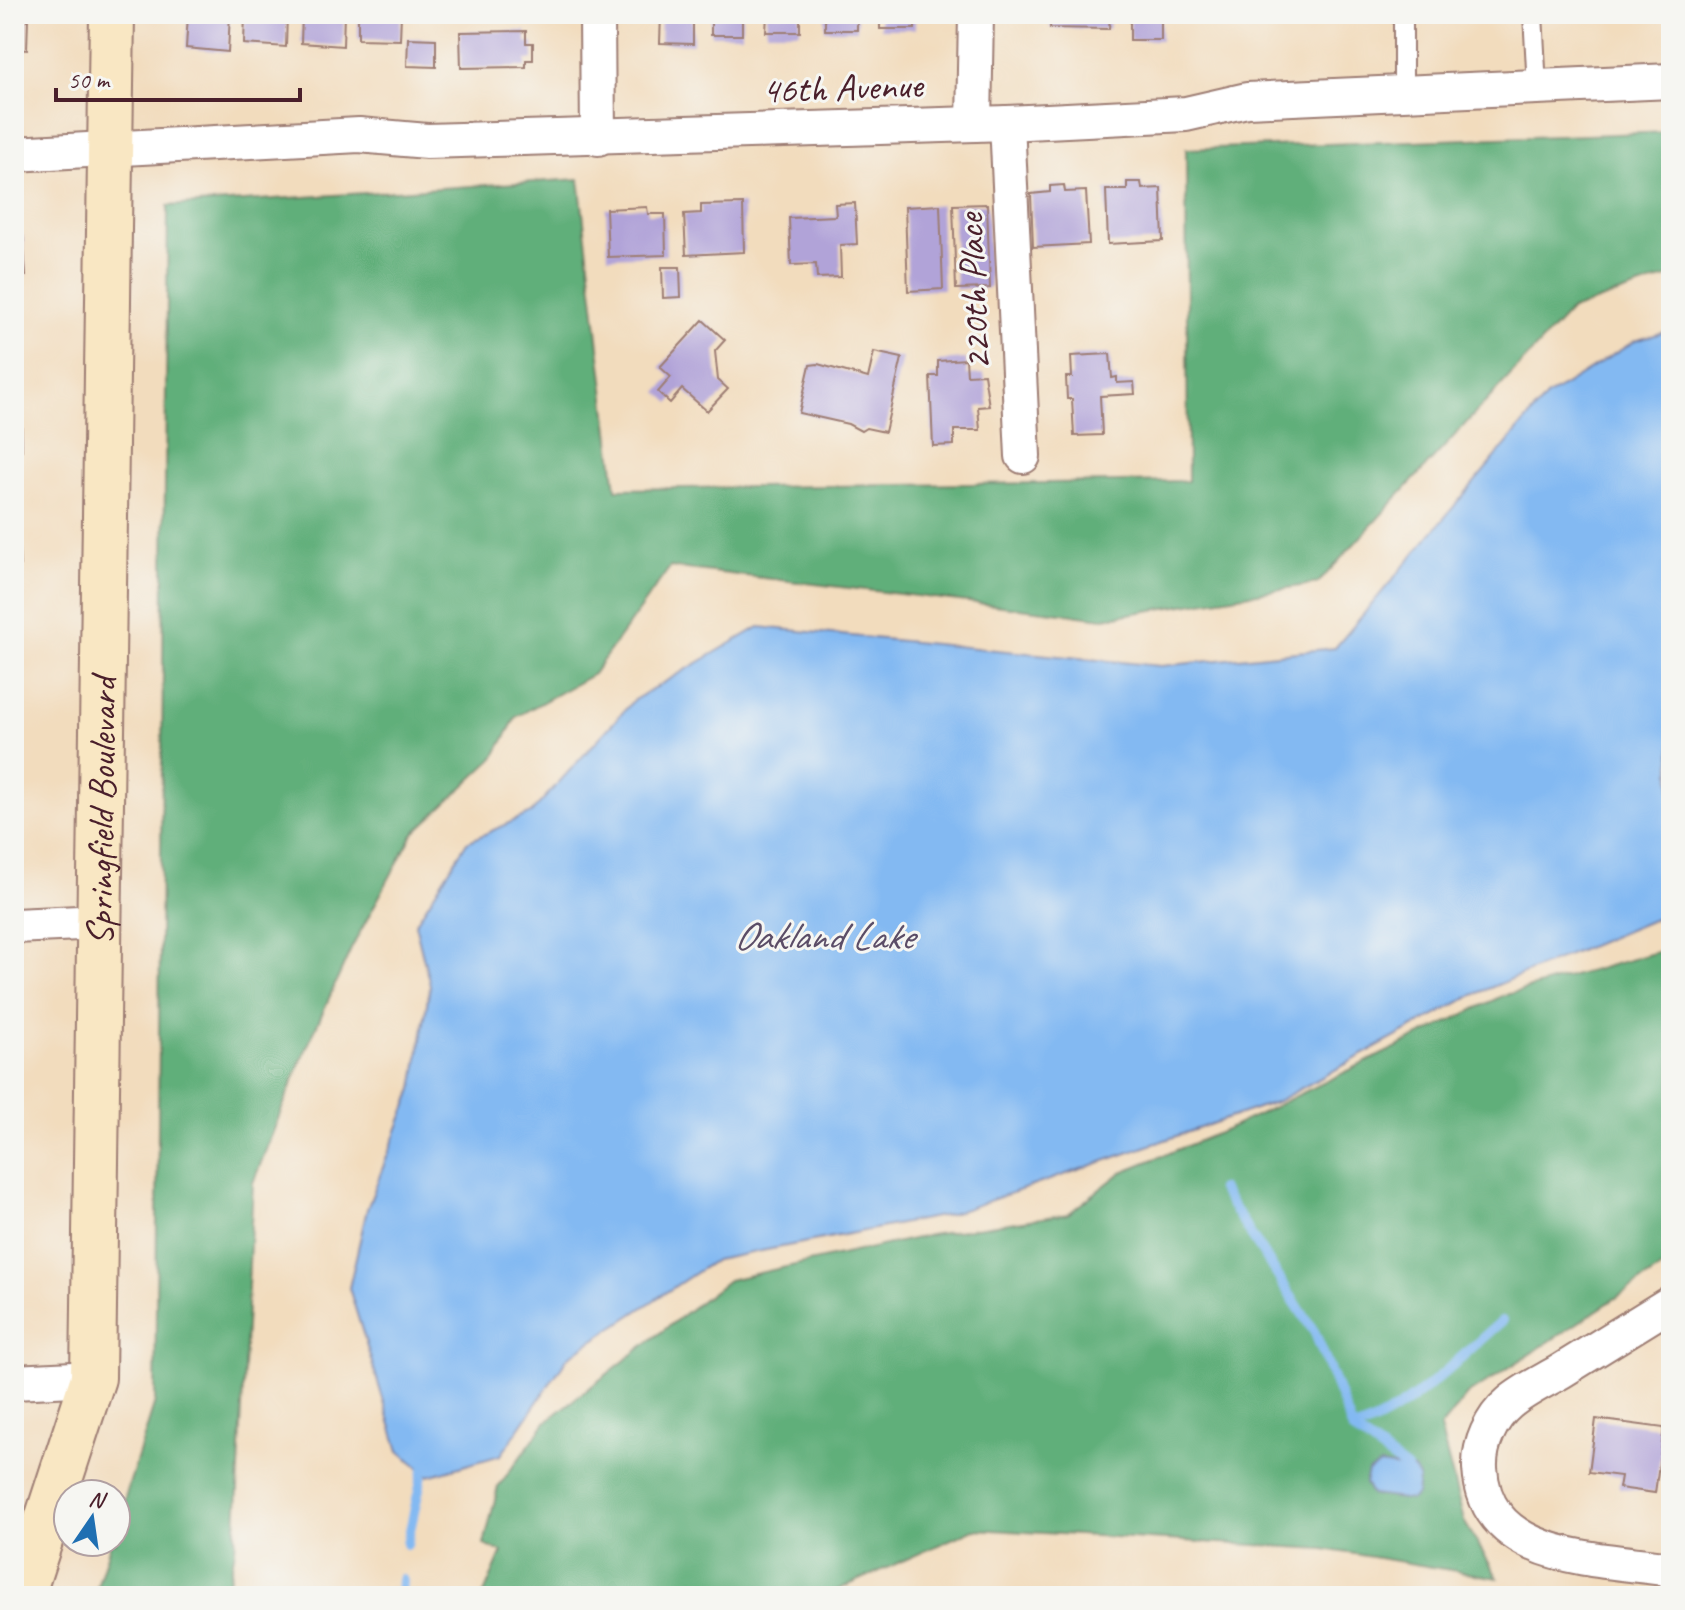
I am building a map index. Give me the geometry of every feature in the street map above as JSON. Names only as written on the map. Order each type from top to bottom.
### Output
[{"type":"main road","name":"Springfield Boulevard","points":[[22,1596],[93,1378],[112,14]]},
{"type":"street","points":[[597,14],[598,138]]},
{"type":"street","name":"220th Place","points":[[976,14],[991,124],[1023,456]]},
{"type":"street","name":"46th Avenue","points":[[14,154],[359,135],[427,141],[991,124],[1186,114],[1247,100],[1671,81]]},
{"type":"street","points":[[14,926],[101,922]]},
{"type":"street","points":[[1671,1303],[1508,1404],[1485,1436],[1480,1463],[1481,1482],[1495,1516],[1510,1532],[1537,1548],[1671,1569]]},
{"type":"street","points":[[14,1382],[93,1378]]},
{"type":"lane","points":[[1403,14],[1403,95]]},
{"type":"lane","points":[[1533,14],[1537,88]]},
{"type":"green space","points":[[1671,132],[1671,276],[1571,310],[1318,583],[1104,618],[670,567],[593,674],[516,717],[494,758],[413,834],[351,949],[300,1063],[253,1183],[235,1550],[226,1596],[94,1596],[106,1558],[132,1558],[131,1478],[155,1402],[168,206],[579,179],[616,489],[1188,481],[1186,149]]},
{"type":"green space","points":[[1671,948],[1671,1262],[1467,1395],[1440,1428],[1464,1521],[1498,1578],[1324,1549],[974,1529],[824,1596],[483,1596],[502,1552],[484,1545],[498,1487],[547,1421],[728,1280],[930,1235],[1068,1214],[1122,1172],[1224,1131],[1502,996]]},
{"type":"water","name":"Oakland Lake","points":[[1671,330],[1671,912],[1471,996],[1278,1101],[951,1214],[715,1260],[568,1357],[501,1455],[429,1476],[399,1451],[349,1288],[367,1209],[413,1089],[430,985],[415,924],[467,842],[531,813],[634,700],[759,627],[1161,666],[1335,648],[1546,397],[1635,341]]},
{"type":"water","points":[[1380,1465],[1414,1470],[1419,1480],[1417,1495],[1411,1500],[1371,1495],[1365,1484],[1368,1472]]},
{"type":"building","points":[[188,14],[230,14],[228,52],[186,48]]},
{"type":"building","points":[[245,14],[287,14],[286,47],[244,44]]},
{"type":"building","points":[[302,14],[344,14],[343,46],[301,43]]},
{"type":"building","points":[[358,14],[401,14],[400,40],[358,39]]},
{"type":"building","points":[[661,14],[693,14],[693,44],[660,43]]},
{"type":"building","points":[[711,14],[742,14],[742,35],[711,35]]},
{"type":"building","points":[[767,14],[800,14],[800,32],[766,32]]},
{"type":"building","points":[[825,14],[857,14],[857,30],[825,30]]},
{"type":"building","points":[[880,14],[915,14],[915,29],[880,29]]},
{"type":"building","points":[[1051,14],[1110,14],[1109,29],[1050,28]]},
{"type":"building","points":[[1130,14],[1161,14],[1161,40],[1130,40]]},
{"type":"building","points":[[14,18],[28,18],[27,50],[17,49],[17,70]]},
{"type":"building","points":[[526,31],[526,43],[533,43],[533,60],[526,60],[526,67],[461,68],[460,32]]},
{"type":"building","points":[[408,38],[436,39],[436,67],[407,66]]},
{"type":"building","points":[[1127,182],[1141,182],[1142,189],[1161,188],[1163,241],[1108,244],[1106,190],[1127,190]]},
{"type":"building","points":[[1064,185],[1065,192],[1086,191],[1089,244],[1033,247],[1031,194],[1050,192],[1050,186]]},
{"type":"building","points":[[855,203],[857,244],[840,245],[841,277],[817,278],[816,264],[791,265],[789,218],[836,216],[835,204]]},
{"type":"building","points":[[743,204],[744,252],[686,255],[684,214],[701,213],[701,205]]},
{"type":"building","points":[[987,204],[990,288],[956,289],[953,205]]},
{"type":"building","points":[[940,205],[943,289],[908,291],[905,207]]},
{"type":"building","points":[[647,207],[648,214],[665,214],[666,255],[608,257],[606,209]]},
{"type":"building","points":[[14,235],[23,235],[26,276],[14,276]]},
{"type":"building","points":[[662,267],[680,267],[681,297],[663,298]]},
{"type":"building","points":[[14,291],[23,291],[24,332],[14,332]]},
{"type":"building","points":[[703,320],[725,340],[715,351],[718,380],[728,389],[707,411],[682,389],[670,403],[658,392],[671,377],[660,367]]},
{"type":"building","points":[[14,351],[21,351],[22,390],[14,391]]},
{"type":"building","points":[[874,352],[902,358],[885,432],[866,428],[861,431],[848,424],[799,413],[810,365],[818,364],[868,378]]},
{"type":"building","points":[[1110,354],[1112,378],[1117,377],[1117,383],[1134,382],[1135,394],[1100,396],[1102,435],[1074,436],[1072,399],[1067,399],[1066,377],[1072,377],[1071,356]]},
{"type":"building","points":[[966,359],[967,375],[984,374],[989,406],[978,407],[980,430],[954,430],[954,445],[933,446],[930,376],[938,376],[938,361]]},
{"type":"building","points":[[14,409],[21,409],[22,450],[14,450]]},
{"type":"building","points":[[14,468],[20,468],[21,509],[14,509]]},
{"type":"building","points":[[14,528],[18,528],[20,569],[14,569]]},
{"type":"building","points":[[14,587],[19,587],[21,628],[14,628]]},
{"type":"building","points":[[14,647],[17,647],[18,687],[14,687]]},
{"type":"building","points":[[16,708],[18,746],[14,746]]},
{"type":"building","points":[[1596,1419],[1664,1428],[1655,1493],[1619,1488],[1621,1476],[1589,1472]]},
{"type":"building","points":[[1169,1589],[1208,1594],[1208,1596],[1168,1596]]},
{"type":"waterway","points":[[1221,1189],[1315,1333],[1353,1430],[1374,1422],[1413,1398],[1502,1321]]},
{"type":"waterway","points":[[1353,1430],[1407,1469]]},
{"type":"waterway","points":[[407,1544],[423,1471]]},
{"type":"waterway","points":[[401,1596],[402,1579]]}]
